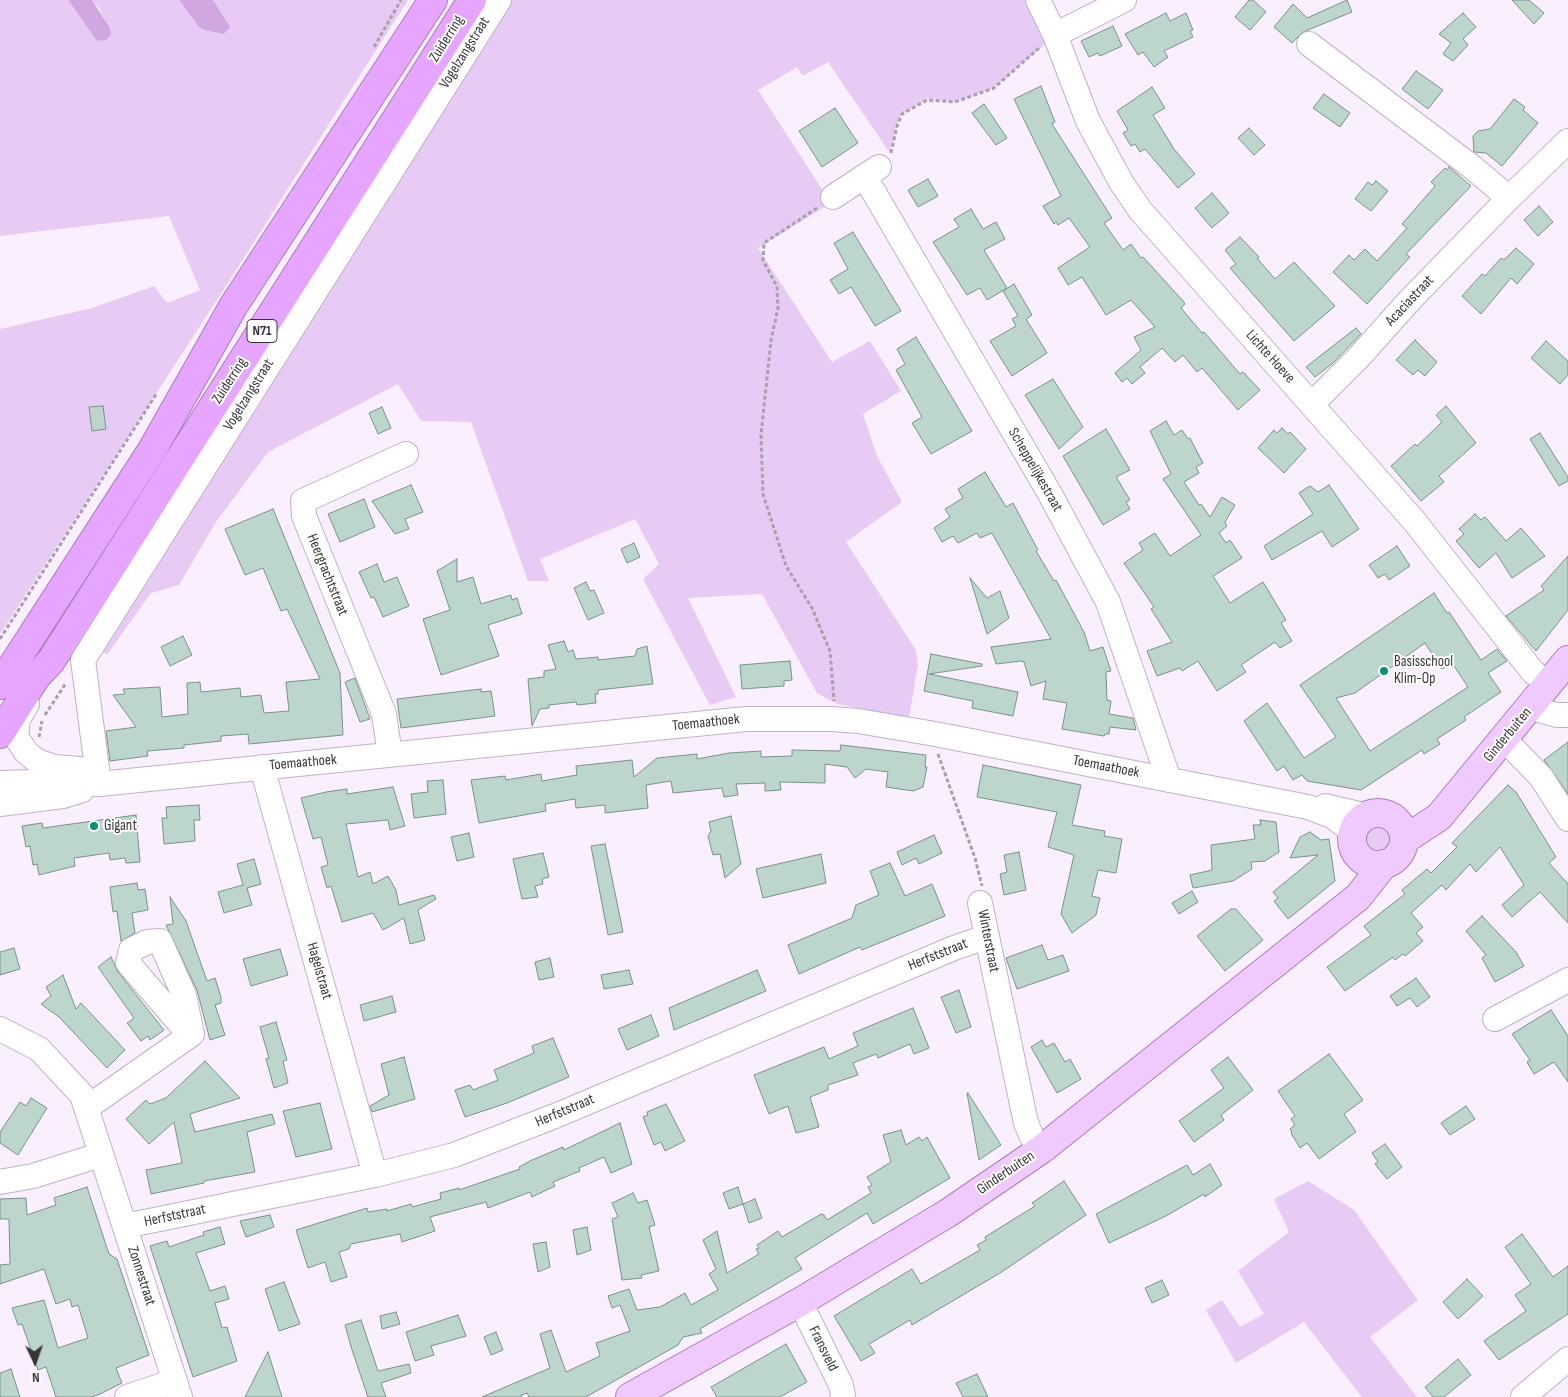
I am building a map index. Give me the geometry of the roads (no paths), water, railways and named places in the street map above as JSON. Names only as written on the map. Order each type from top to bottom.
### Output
[{"type":"highway","name":"N71","points":[[0,685],[152,450],[234,305],[433,0]]},
{"type":"highway","name":"Zuiderring","points":[[0,734],[36,677],[51,661],[472,0]]},
{"type":"main road","name":"Ginderbuiten","points":[[630,1397],[800,1302],[948,1212],[1042,1149],[1358,897],[1374,862],[1398,856],[1401,831],[1445,808],[1531,708],[1568,660]]},
{"type":"main road","points":[[1374,862],[1354,848],[1360,824],[1384,814],[1401,831]]},
{"type":"street","name":"Vogelzangstraat","points":[[99,784],[82,660],[499,0]]},
{"type":"street","name":"Lichte Hoeve","points":[[1038,0],[1055,35],[1088,121],[1121,182],[1140,210],[1415,522],[1533,672],[1549,684]]},
{"type":"street","points":[[1055,35],[1124,0]]},
{"type":"street","points":[[1309,44],[1472,166],[1509,198]]},
{"type":"street","name":"Acaciastraat","points":[[1312,404],[1359,357],[1409,300],[1568,141]]},
{"type":"street","name":"Scheppelijkestraat","points":[[833,197],[872,172],[1108,602],[1169,780]]},
{"type":"street","name":"Heergrachtstraat","points":[[390,755],[384,714],[304,516],[303,501],[406,454]]},
{"type":"street","points":[[51,661],[47,672],[18,718],[16,737],[25,750],[37,761],[54,767],[79,768],[99,784]]},
{"type":"street","points":[[1531,708],[1557,715],[1568,715]]},
{"type":"street","name":"Toemaathoek","points":[[0,783],[63,781],[99,784],[746,719],[833,719],[858,720],[935,734],[1308,807],[1360,824]]},
{"type":"street","points":[[1504,739],[1541,777],[1568,819]]},
{"type":"street","name":"Hagelstraat","points":[[262,767],[375,1175]]},
{"type":"street","name":"Toemaathoek","points":[[0,804],[63,796],[99,784]]},
{"type":"street","name":"Winterstraat","points":[[980,904],[1026,1123],[1032,1137],[1042,1149]]},
{"type":"street","name":"Herfststraat","points":[[125,1226],[375,1175],[454,1155],[555,1116],[954,948],[986,937]]},
{"type":"street","points":[[1495,1019],[1568,980]]},
{"type":"street","name":"Zonnestraat","points":[[0,1029],[39,1049],[82,1095],[88,1107],[100,1155],[178,1389]]},
{"type":"street","points":[[88,1107],[192,1034]]},
{"type":"street","points":[[0,1182],[33,1176],[100,1155]]},
{"type":"street","name":"Fransveld","points":[[800,1302],[841,1385],[843,1397]]},
{"type":"street","points":[[1523,1397],[1568,1359]]},
{"type":"street","points":[[127,1397],[178,1389]]},
{"type":"place","name":"Basisschool Klim-Op","points":[[1384,671]]},
{"type":"place","name":"Gigant","points":[[94,826]]}]
